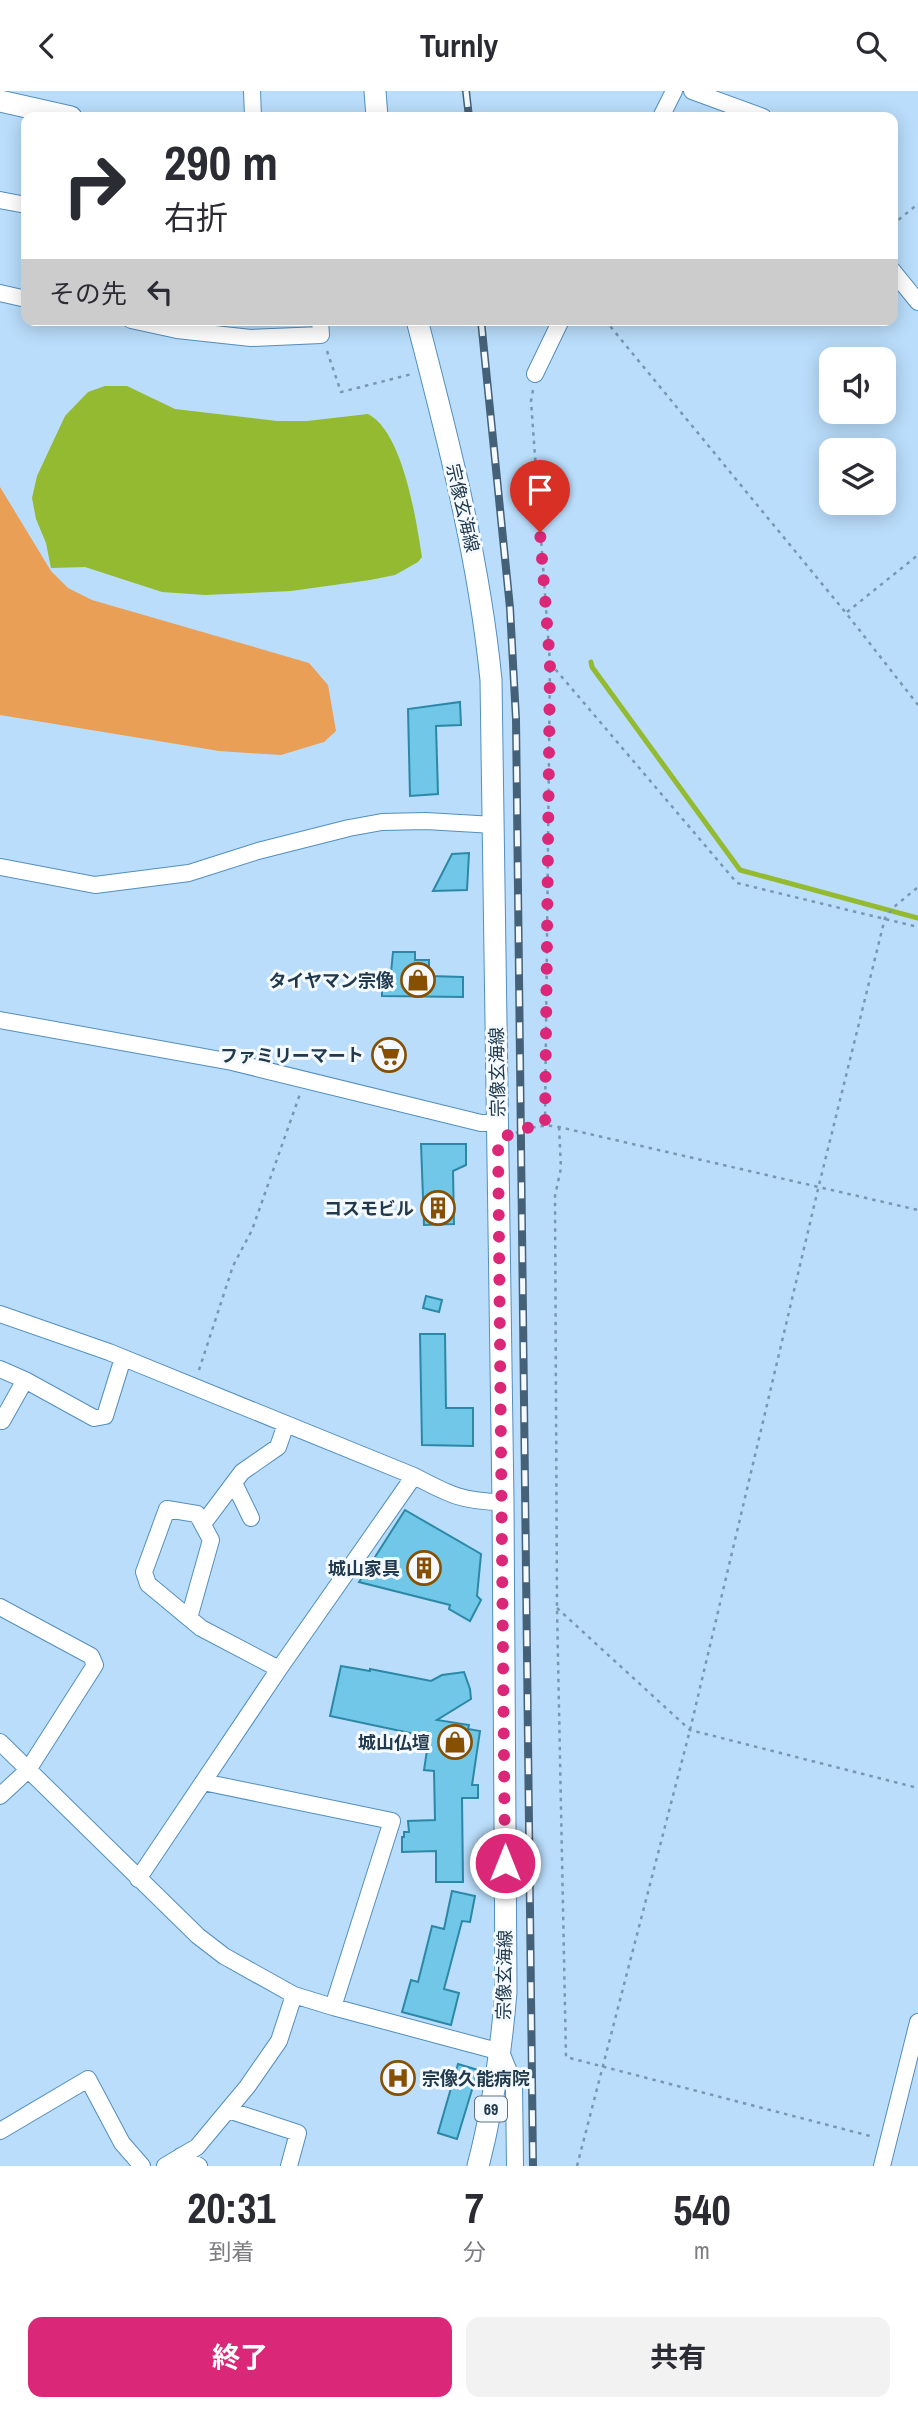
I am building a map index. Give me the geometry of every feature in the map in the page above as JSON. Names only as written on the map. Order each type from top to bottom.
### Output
[{"type":"main road","points":[[375,91],[377,112]]},
{"type":"main road","points":[[0,101],[49,112]]},
{"type":"main road","name":"宗像玄海線","points":[[419,326],[469,533],[485,616],[491,680],[503,1501],[506,1992],[501,2052],[478,2166]]},
{"type":"street","points":[[252,91],[253,112]]},
{"type":"street","points":[[664,112],[674,91]]},
{"type":"street","points":[[692,91],[749,112]]},
{"type":"street","points":[[0,200],[21,204]]},
{"type":"street","points":[[898,277],[918,302]]},
{"type":"street","points":[[0,293],[21,298]]},
{"type":"street","points":[[159,326],[251,338],[321,328]]},
{"type":"street","points":[[535,374],[558,326]]},
{"type":"street","points":[[1,867],[95,885],[189,873],[258,851],[382,822],[426,821],[494,825]]},
{"type":"street","points":[[0,1020],[232,1062],[481,1123],[498,1131]]},
{"type":"street","points":[[0,1314],[123,1358],[414,1476],[455,1497],[486,1502],[503,1501]]},
{"type":"street","points":[[0,1369],[94,1417],[106,1416],[123,1358]]},
{"type":"street","points":[[2,1421],[25,1380]]},
{"type":"street","points":[[203,1524],[242,1472],[278,1447],[286,1424]]},
{"type":"street","points":[[138,1879],[279,1669],[414,1476]]},
{"type":"street","points":[[234,1483],[251,1518]]},
{"type":"street","points":[[189,1618],[211,1540],[197,1514],[167,1509],[144,1572],[148,1584],[201,1628],[279,1669]]},
{"type":"street","points":[[0,1608],[91,1656],[95,1665],[28,1770],[0,1796]]},
{"type":"street","points":[[0,1742],[138,1879],[198,1936],[224,1956],[294,1995],[501,2052],[514,2084],[515,2166]]},
{"type":"street","points":[[203,1782],[392,1821],[333,2007]]},
{"type":"street","points":[[165,2166],[197,2147],[228,2110],[279,2041],[294,1995]]},
{"type":"street","points":[[883,2166],[918,2022]]},
{"type":"street","points":[[0,2131],[88,2078],[122,2143],[142,2166]]},
{"type":"street","points":[[228,2110],[298,2133],[289,2166]]},
{"type":"street","points":[[181,2156],[199,2166]]},
{"type":"path","points":[[898,220],[918,204]]},
{"type":"path","points":[[610,326],[846,613],[918,705]]},
{"type":"path","points":[[321,328],[341,392],[430,370]]},
{"type":"path","points":[[535,374],[531,401],[550,663],[545,1124]]},
{"type":"path","points":[[846,613],[918,555]]},
{"type":"path","points":[[550,663],[737,883],[918,927]]},
{"type":"path","points":[[577,2166],[690,1730],[885,918],[918,887]]},
{"type":"path","points":[[194,1387],[233,1266],[252,1230],[305,1080]]},
{"type":"path","points":[[498,1131],[545,1124],[819,1185],[918,1210]]},
{"type":"path","points":[[559,1127],[561,1168],[555,1196],[564,2051],[566,2057],[889,2141]]},
{"type":"path","points":[[558,1608],[690,1730],[918,1788]]},
{"type":"shaded area","points":[[105,386],[127,386],[175,409],[277,421],[307,421],[368,414],[380,424],[399,457],[412,500],[422,557],[395,575],[370,580],[291,591],[205,595],[162,592],[85,567],[51,568],[32,498],[37,476],[65,416],[88,392]]},
{"type":"shaded area","points":[[0,487],[51,571],[68,588],[92,600],[309,663],[328,685],[336,731],[324,742],[281,755],[219,751],[0,715]]},
{"type":"building","points":[[460,702],[461,725],[436,726],[438,794],[410,796],[408,709]]},
{"type":"building","points":[[469,853],[467,890],[433,891],[452,854]]},
{"type":"building","points":[[393,952],[415,952],[415,960],[429,960],[429,976],[463,977],[463,997],[382,996],[382,973],[391,973]]},
{"type":"building","points":[[421,1144],[466,1144],[466,1165],[453,1171],[454,1224],[424,1225]]},
{"type":"building","points":[[426,1296],[442,1300],[439,1312],[423,1308]]},
{"type":"building","points":[[420,1334],[445,1334],[446,1408],[473,1408],[473,1446],[422,1445]]},
{"type":"building","name":"城山家具","points":[[405,1510],[481,1554],[477,1596],[481,1600],[470,1621],[449,1609],[450,1605],[359,1582]]},
{"type":"building","points":[[341,1666],[431,1681],[442,1675],[464,1672],[471,1699],[437,1720],[469,1725],[468,1729],[480,1731],[472,1785],[478,1785],[478,1798],[462,1798],[463,1882],[436,1882],[436,1851],[402,1852],[402,1837],[404,1832],[409,1832],[408,1821],[435,1820],[434,1771],[424,1770],[429,1737],[330,1716]]},
{"type":"building","points":[[452,1891],[475,1896],[470,1922],[462,1921],[444,1989],[459,1993],[451,2025],[402,2012],[411,1980],[418,1982],[432,1926],[444,1929]]},
{"type":"building","points":[[458,2064],[478,2070],[457,2139],[438,2133]]},
{"type":"waterway","points":[[591,662],[740,870],[918,918]]},
{"type":"railway","points":[[466,91],[468,112]]},
{"type":"railway","points":[[482,326],[510,608],[516,719],[533,2166]]},
{"type":"place","name":"タイヤマン宗像","points":[[418,980]]},
{"type":"place","name":"ファミリーマート","points":[[389,1055]]},
{"type":"place","name":"コスモビル","points":[[438,1208]]},
{"type":"place","name":"城山家具","points":[[424,1568]]},
{"type":"place","name":"城山仏壇","points":[[455,1742]]},
{"type":"place","name":"宗像久能病院","points":[[398,2078]]},
{"type":"route","points":[[505,1863],[498,1139],[545,1124],[550,663],[540,532]]}]
